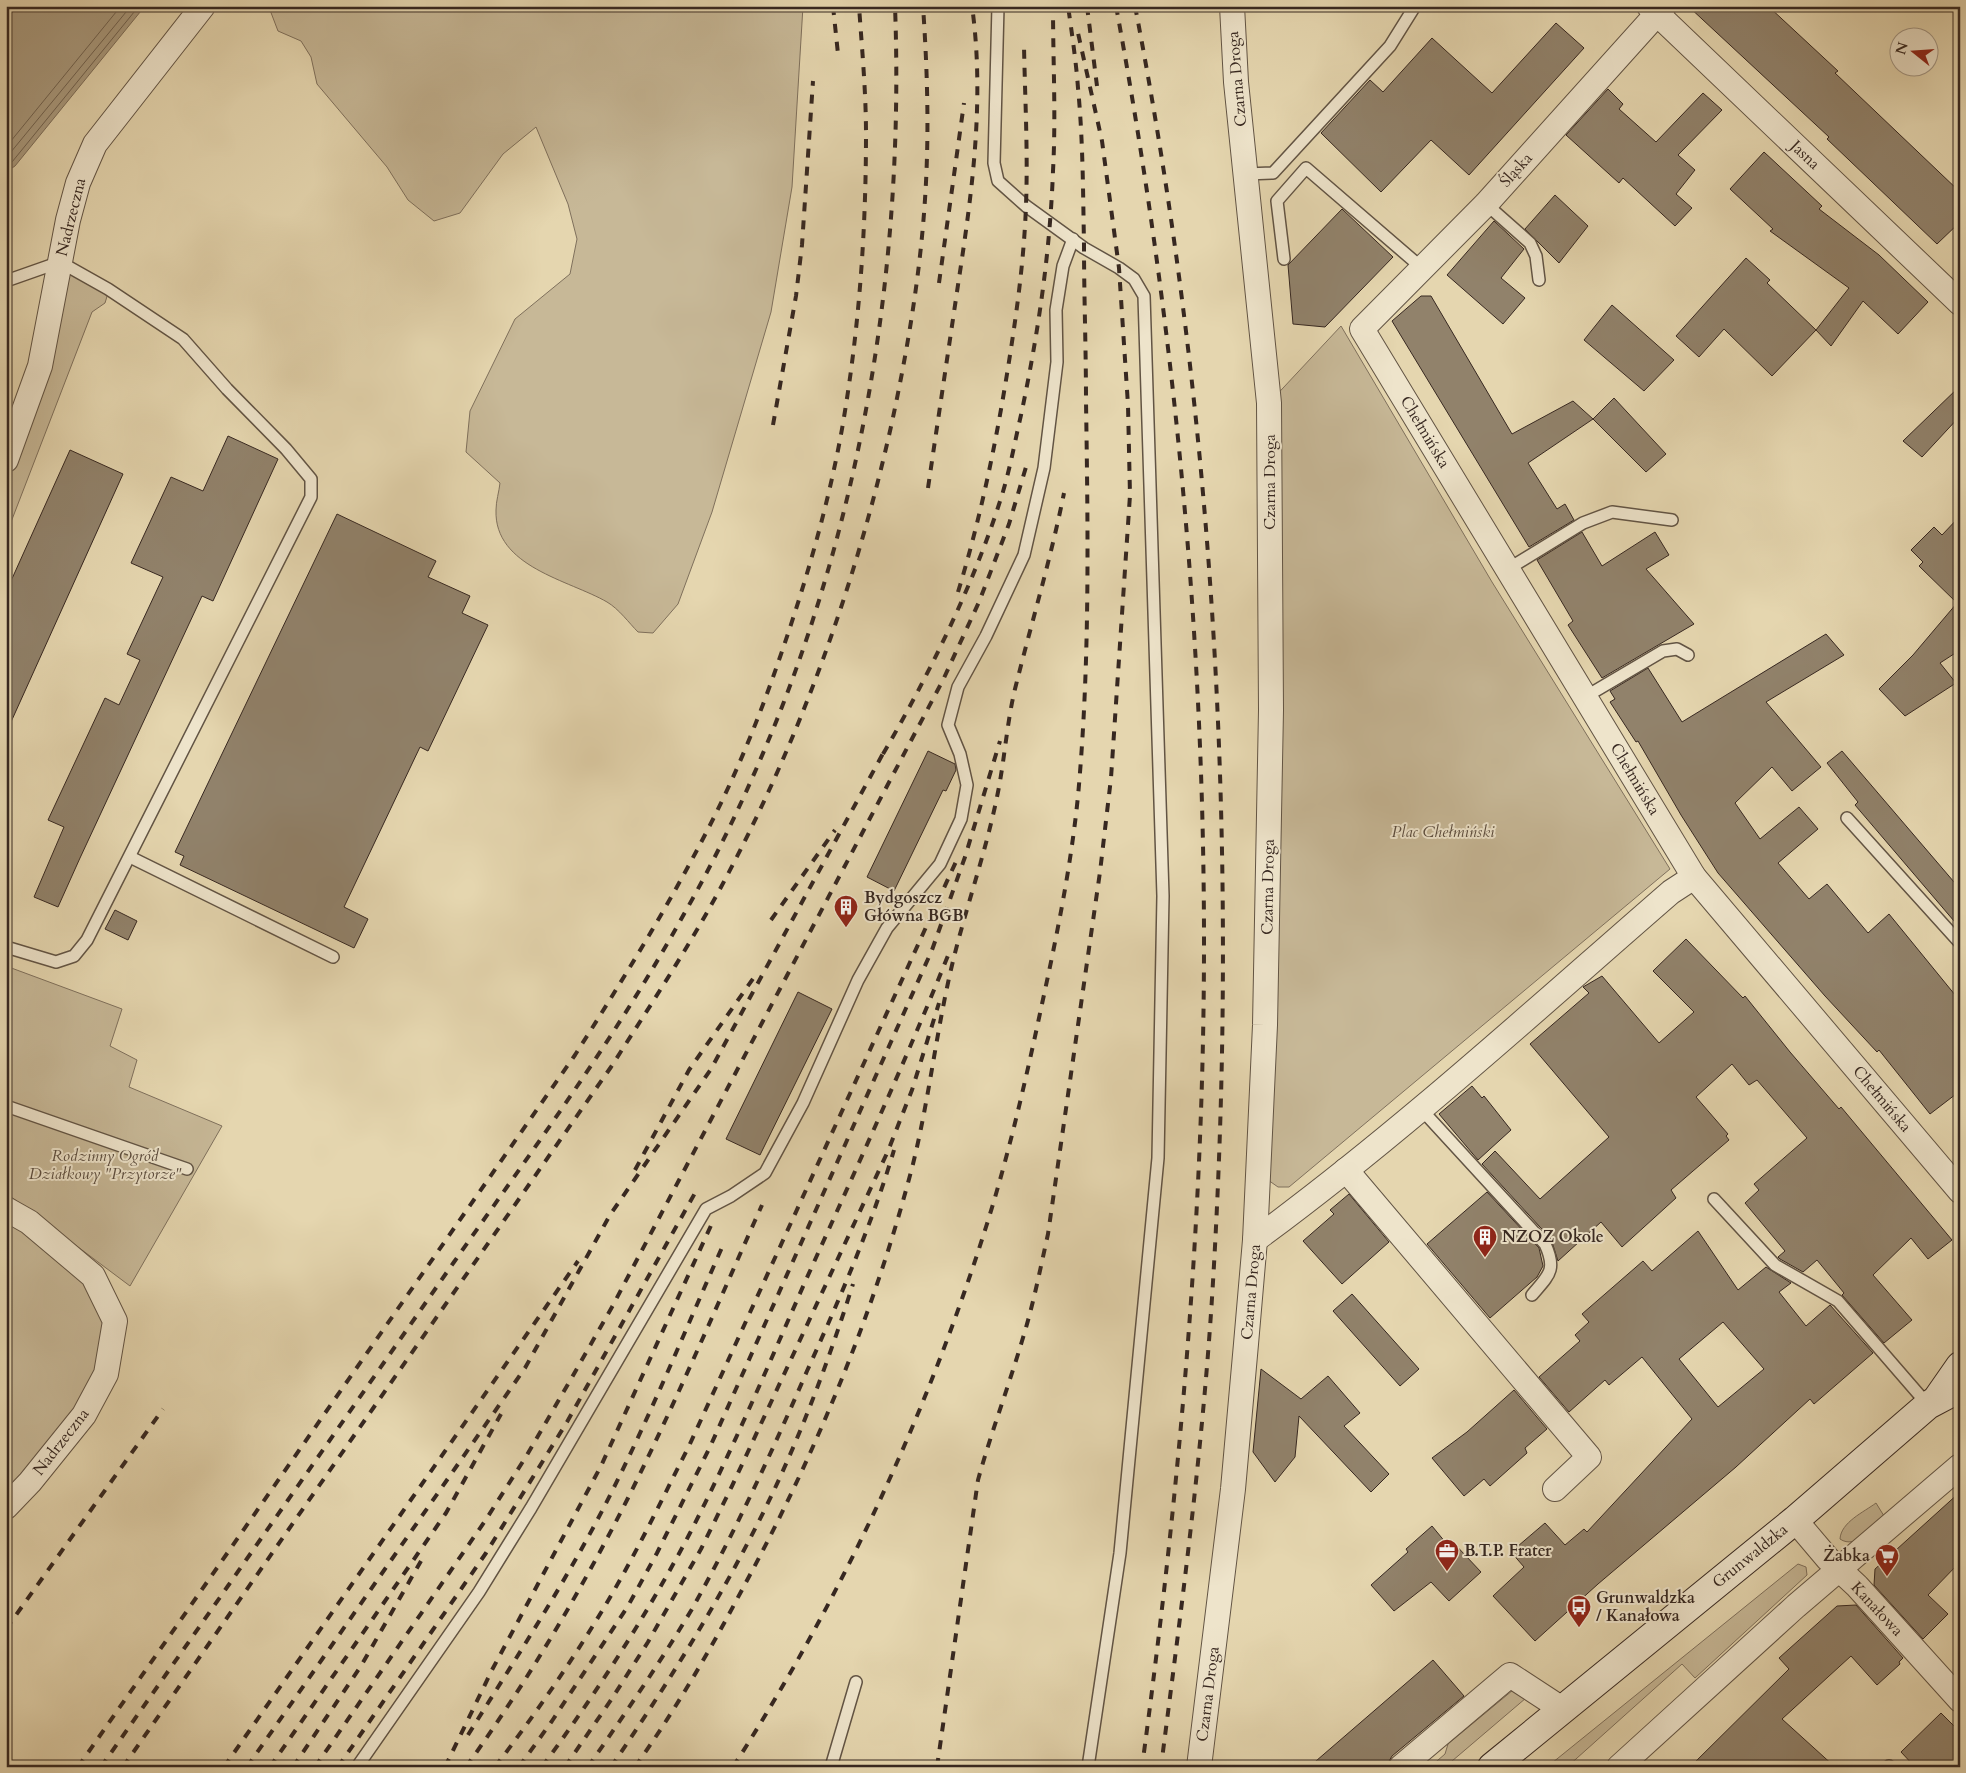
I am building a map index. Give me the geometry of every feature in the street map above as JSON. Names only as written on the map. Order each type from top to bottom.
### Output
[{"type":"main road","name":"Grunwaldzka","points":[[1492,1767],[1795,1520],[1942,1397],[1960,1366]]},
{"type":"street","name":"Nadrzeczna","points":[[6,460],[40,366],[60,262],[78,183],[95,144],[203,6]]},
{"type":"street","name":"Czarna Droga","points":[[1199,1767],[1233,1489],[1255,1240],[1266,1015],[1271,710],[1269,391],[1236,82],[1232,6]]},
{"type":"street","name":"Śląska","points":[[1362,329],[1486,204],[1657,9]]},
{"type":"street","name":"Jasna","points":[[1657,9],[1960,303]]},
{"type":"street","name":"Chełmińska","points":[[1362,329],[1694,877],[1960,1191]]},
{"type":"street","points":[[1255,1240],[1421,1109],[1671,892],[1694,877]]},
{"type":"street","points":[[1346,1170],[1589,1457],[1555,1489]]},
{"type":"street","name":"Nadrzeczna","points":[[6,1209],[30,1222],[93,1276],[115,1321],[106,1374],[84,1415],[30,1482],[6,1507]]},
{"type":"street","points":[[1619,1767],[1839,1569],[1960,1466]]},
{"type":"street","name":"Kanałowa","points":[[1795,1520],[1960,1700]]},
{"type":"street","points":[[1401,1767],[1510,1675],[1562,1709]]},
{"type":"lane","points":[[998,6],[994,163],[998,181],[1050,225],[1134,279],[1144,296],[1163,896],[1158,1158],[1120,1552],[1088,1767]]},
{"type":"lane","points":[[1246,174],[1272,173],[1390,46],[1415,6]]},
{"type":"lane","points":[[1284,259],[1277,201],[1306,168],[1422,268]]},
{"type":"lane","points":[[1486,204],[1530,243],[1536,256],[1540,280]]},
{"type":"lane","points":[[357,1767],[479,1592],[521,1524],[706,1208],[731,1196],[765,1173],[803,1103],[858,980],[887,928],[940,864],[961,819],[967,785],[960,754],[948,725],[958,687],[986,636],[1024,554],[1044,468],[1057,362],[1056,310],[1063,266],[1073,239]]},
{"type":"lane","points":[[6,281],[60,262],[108,289],[183,339],[226,389],[286,449],[311,479],[311,497],[87,940],[74,956],[56,962],[6,947]]},
{"type":"lane","points":[[1508,569],[1583,523],[1612,512],[1672,520]]},
{"type":"lane","points":[[1585,697],[1662,651],[1677,649],[1688,655]]},
{"type":"lane","points":[[1847,818],[1960,943]]},
{"type":"lane","points":[[130,857],[333,957]]},
{"type":"lane","points":[[6,1106],[187,1168]]},
{"type":"lane","points":[[1421,1109],[1545,1244],[1551,1259],[1549,1275],[1532,1295]]},
{"type":"lane","points":[[1714,1199],[1775,1265],[1838,1301],[1942,1397]]},
{"type":"lane","points":[[831,1767],[856,1682]]},
{"type":"green space","points":[[272,6],[803,6],[792,187],[771,312],[712,512],[678,604],[653,633],[638,632],[620,612],[607,602],[536,569],[520,558],[507,545],[499,529],[496,503],[500,483],[466,452],[470,411],[515,319],[570,274],[577,239],[568,204],[536,127],[503,154],[460,213],[434,221],[408,200],[387,167],[317,84],[311,57],[301,41],[278,31],[270,10]]},
{"type":"green space","points":[[57,263],[108,293],[105,303],[92,312],[6,535],[6,453]]},
{"type":"green space","name":"Plac Chełmiński","points":[[1341,326],[1492,582],[1670,869],[1289,1187],[1278,1187],[1268,1180],[1269,403]]},
{"type":"green space","name":"Rodzinny Ogród Działkowy \"Przytorze\"","points":[[6,966],[122,1009],[110,1046],[137,1060],[129,1087],[222,1126],[130,1286],[6,1193]]},
{"type":"green space","points":[[6,1211],[91,1278],[112,1321],[103,1373],[6,1502]]},
{"type":"green space","points":[[1876,1503],[1884,1516],[1875,1526],[1864,1536],[1852,1542],[1840,1539],[1844,1527]]},
{"type":"green space","points":[[1798,1564],[1806,1567],[1807,1575],[1695,1678],[1682,1664],[1567,1767],[1547,1767]]},
{"type":"green space","points":[[1513,1690],[1526,1698],[1445,1767],[1430,1767],[1445,1754],[1448,1744]]},
{"type":"water","points":[[6,6],[145,6],[15,166],[6,172]]},
{"type":"building","points":[[1688,6],[1768,6],[1838,71],[1835,73],[1960,192],[1960,222],[1937,244],[1827,139],[1829,137]]},
{"type":"building","points":[[1556,23],[1584,48],[1469,175],[1431,140],[1381,192],[1321,133],[1370,80],[1383,92],[1432,38],[1492,93]]},
{"type":"building","points":[[1608,89],[1623,104],[1619,109],[1656,142],[1703,93],[1722,110],[1678,155],[1695,170],[1676,194],[1692,208],[1675,226],[1623,178],[1619,183],[1566,135]]},
{"type":"building","points":[[1764,152],[1822,206],[1819,209],[1879,255],[1928,302],[1898,334],[1863,301],[1831,346],[1816,330],[1849,288],[1770,231],[1773,229],[1730,189]]},
{"type":"building","points":[[1555,195],[1588,226],[1559,263],[1525,229]]},
{"type":"building","points":[[1342,209],[1393,257],[1325,327],[1293,324],[1288,265]]},
{"type":"building","points":[[1494,221],[1524,249],[1501,278],[1525,298],[1503,324],[1447,275]]},
{"type":"building","points":[[1746,258],[1770,280],[1767,283],[1816,330],[1772,376],[1724,329],[1699,357],[1676,336]]},
{"type":"building","points":[[1421,296],[1431,296],[1512,434],[1573,401],[1593,419],[1528,463],[1557,509],[1565,504],[1574,520],[1529,547],[1392,321]]},
{"type":"building","points":[[1612,305],[1674,360],[1644,391],[1584,340]]},
{"type":"building","points":[[1960,386],[1960,416],[1922,457],[1903,441]]},
{"type":"building","points":[[1614,398],[1666,454],[1646,472],[1593,419]]},
{"type":"building","points":[[228,436],[278,459],[213,601],[202,596],[58,907],[34,897],[64,827],[48,820],[105,698],[119,705],[140,660],[127,654],[163,577],[131,563],[171,477],[203,491]]},
{"type":"building","points":[[70,450],[123,474],[6,733],[6,592]]},
{"type":"building","points":[[337,514],[436,561],[428,577],[470,596],[462,613],[488,625],[428,751],[420,747],[344,907],[368,919],[354,948],[180,865],[184,856],[175,852]]},
{"type":"building","points":[[1960,516],[1960,650],[1940,663],[1956,683],[1905,716],[1879,689],[1913,655],[1957,603],[1919,566],[1923,562],[1911,550],[1934,527],[1942,535]]},
{"type":"building","points":[[1582,532],[1602,566],[1655,532],[1669,555],[1646,569],[1694,624],[1602,678],[1568,625],[1573,621],[1537,560]]},
{"type":"building","points":[[1826,634],[1844,655],[1766,702],[1821,767],[1792,791],[1772,767],[1735,803],[1760,839],[1799,807],[1818,829],[1778,863],[1809,899],[1827,884],[1868,933],[1889,914],[1960,1001],[1960,1091],[1930,1114],[1879,1050],[1877,1052],[1825,996],[1718,873],[1681,815],[1638,741],[1636,742],[1610,702],[1615,699],[1610,691],[1648,668],[1682,722]]},
{"type":"building","points":[[928,751],[955,764],[956,770],[946,791],[943,790],[894,891],[867,877]]},
{"type":"building","points":[[1842,751],[1960,889],[1960,928],[1855,805],[1858,802],[1827,763]]},
{"type":"building","points":[[115,910],[137,921],[128,940],[105,929]]},
{"type":"building","points":[[1686,939],[1743,998],[1745,996],[1790,1052],[1839,1109],[1841,1107],[1952,1240],[1928,1259],[1911,1238],[1873,1275],[1912,1320],[1884,1343],[1842,1295],[1844,1293],[1817,1260],[1803,1272],[1778,1257],[1785,1251],[1745,1203],[1759,1190],[1754,1184],[1807,1138],[1757,1080],[1749,1085],[1732,1064],[1696,1097],[1728,1134],[1726,1136],[1729,1140],[1671,1190],[1676,1198],[1622,1247],[1601,1222],[1558,1261],[1551,1239],[1482,1164],[1495,1151],[1540,1199],[1609,1137],[1530,1044],[1589,993],[1583,987],[1602,976],[1659,1043],[1694,1012],[1653,971]]},
{"type":"building","points":[[798,992],[832,1009],[760,1155],[726,1139]]},
{"type":"building","points":[[1472,1086],[1482,1098],[1484,1096],[1511,1130],[1478,1160],[1439,1114]]},
{"type":"building","name":"NZOZ Okole","points":[[1487,1192],[1539,1248],[1543,1266],[1537,1277],[1490,1318],[1427,1244]]},
{"type":"building","points":[[1349,1194],[1389,1242],[1342,1284],[1303,1241],[1334,1214],[1330,1210]]},
{"type":"building","points":[[1698,1231],[1738,1290],[1766,1267],[1791,1283],[1779,1292],[1806,1326],[1830,1305],[1873,1353],[1814,1404],[1810,1399],[1736,1467],[1598,1584],[1535,1641],[1493,1596],[1524,1567],[1511,1552],[1545,1523],[1565,1545],[1584,1529],[1587,1532],[1692,1419],[1642,1357],[1609,1385],[1605,1380],[1569,1412],[1539,1377],[1580,1341],[1575,1335],[1589,1322],[1582,1314],[1643,1261],[1652,1271]],"holes":[[[1723,1322],[1764,1369],[1718,1407],[1679,1359]]]},
{"type":"building","points":[[1352,1294],[1419,1369],[1400,1386],[1333,1311]]},
{"type":"building","points":[[1261,1369],[1301,1399],[1328,1376],[1360,1413],[1344,1426],[1389,1474],[1371,1492],[1299,1416],[1295,1457],[1275,1482],[1253,1452]]},
{"type":"building","points":[[1514,1390],[1547,1429],[1525,1448],[1527,1453],[1490,1486],[1484,1479],[1464,1496],[1432,1458],[1467,1432]]},
{"type":"building","points":[[1960,1492],[1960,1562],[1928,1595],[1948,1614],[1923,1639],[1874,1585],[1875,1569]]},
{"type":"building","points":[[1432,1526],[1446,1543],[1450,1539],[1481,1572],[1449,1601],[1431,1582],[1394,1611],[1371,1585],[1408,1552],[1406,1549]]},
{"type":"building","points":[[1856,1605],[1903,1658],[1899,1662],[1900,1664],[1877,1685],[1851,1656],[1782,1719],[1835,1767],[1690,1767],[1789,1669],[1779,1658],[1837,1606]]},
{"type":"building","points":[[1433,1660],[1464,1696],[1392,1756],[1388,1763],[1383,1767],[1309,1767]]},
{"type":"building","points":[[1941,1713],[1960,1732],[1960,1767],[1915,1767],[1901,1752]]},
{"type":"railway","points":[[833,6],[838,54]]},
{"type":"railway","points":[[78,1767],[575,1055],[677,887],[708,829],[737,767],[771,682],[807,575],[830,487],[848,392],[857,319],[865,208],[866,118],[859,6]]},
{"type":"railway","points":[[101,1767],[603,1048],[684,914],[746,792],[778,717],[809,632],[835,545],[857,457],[873,368],[885,278],[893,188],[896,97],[895,6]]},
{"type":"railway","points":[[123,1767],[611,1067],[707,912],[749,833],[775,777],[800,720],[843,603],[878,483],[904,363],[918,273],[926,182],[927,94],[923,6]]},
{"type":"railway","points":[[928,488],[972,181],[977,111],[976,41],[972,6]]},
{"type":"railway","points":[[883,754],[934,660],[965,594],[991,528],[1005,485],[1012,455],[1038,324],[1049,232],[1054,130],[1053,6]]},
{"type":"railway","points":[[733,1767],[810,1638],[845,1572],[908,1437],[936,1368],[986,1227],[1002,1172],[1030,1060],[1058,926],[1072,848],[1078,796],[1085,697],[1087,598],[1086,362],[1081,127],[1074,47],[1068,6]]},
{"type":"railway","points":[[1087,6],[1097,86]]},
{"type":"railway","points":[[1116,6],[1154,239],[1169,355],[1191,590],[1203,825],[1203,1046],[1200,1150],[1194,1253],[1178,1459],[1142,1767]]},
{"type":"railway","points":[[1135,6],[1163,166],[1185,327],[1203,488],[1214,650],[1221,812],[1223,974],[1220,1136],[1212,1298],[1197,1474],[1161,1767]]},
{"type":"railway","points":[[937,1767],[978,1480],[1026,1328],[1048,1234],[1100,872],[1111,778],[1130,495],[1128,405],[1119,268],[1102,141],[1078,33]]},
{"type":"railway","points":[[958,592],[980,511],[992,457],[1007,374],[1019,290],[1027,185],[1024,46]]},
{"type":"railway","points":[[773,425],[796,296],[802,245],[813,81]]},
{"type":"railway","points":[[939,283],[964,103]]},
{"type":"railway","points":[[315,1767],[485,1521],[527,1455],[612,1307],[943,680],[979,602],[1009,524],[1026,467]]},
{"type":"railway","points":[[635,1767],[665,1723],[706,1656],[770,1536],[819,1433],[862,1327],[881,1273],[913,1164],[948,983],[959,936],[994,813],[1013,698],[1064,493]]},
{"type":"railway","points":[[519,1767],[552,1721],[628,1606],[710,1447],[932,950],[965,857],[1000,741]]},
{"type":"railway","points":[[247,1767],[525,1368],[610,1215],[711,1069],[886,748]]},
{"type":"railway","points":[[771,920],[835,830]]},
{"type":"railway","points":[[495,1767],[585,1639],[654,1516],[689,1446],[959,855]]},
{"type":"railway","points":[[542,1767],[602,1682],[674,1564],[690,1533],[749,1408],[880,1116],[951,948]]},
{"type":"railway","points":[[635,1170],[689,1070],[757,973]]},
{"type":"railway","points":[[565,1767],[648,1642],[701,1549],[732,1486],[888,1151],[912,1090],[939,1003]]},
{"type":"railway","points":[[588,1767],[642,1689],[680,1629],[738,1521],[780,1432],[843,1289],[865,1235],[894,1150]]},
{"type":"railway","points":[[338,1767],[486,1553],[567,1422],[695,1193]]},
{"type":"railway","points":[[466,1767],[532,1669],[610,1533],[663,1426],[762,1205]]},
{"type":"railway","points":[[445,1767],[492,1670],[601,1466],[714,1219]]},
{"type":"railway","points":[[468,1735],[587,1540],[650,1412],[724,1243]]},
{"type":"railway","points":[[224,1767],[578,1261]]},
{"type":"railway","points":[[611,1767],[689,1647],[758,1523],[786,1465],[810,1405],[833,1345],[853,1284]]},
{"type":"railway","points":[[6,1629],[163,1409]]},
{"type":"railway","points":[[270,1767],[446,1513],[501,1414]]},
{"type":"railway","points":[[293,1767],[361,1666],[421,1561]]},
{"type":"place","name":"Bydgoszcz Główna BGB","points":[[846,928]]},
{"type":"place","name":"NZOZ Okole","points":[[1485,1258]]},
{"type":"place","name":"B.T.P. Frater","points":[[1447,1572]]},
{"type":"place","name":"Żabka","points":[[1887,1577]]},
{"type":"place","name":"Grunwaldzka / Kanałowa","points":[[1579,1628]]}]
